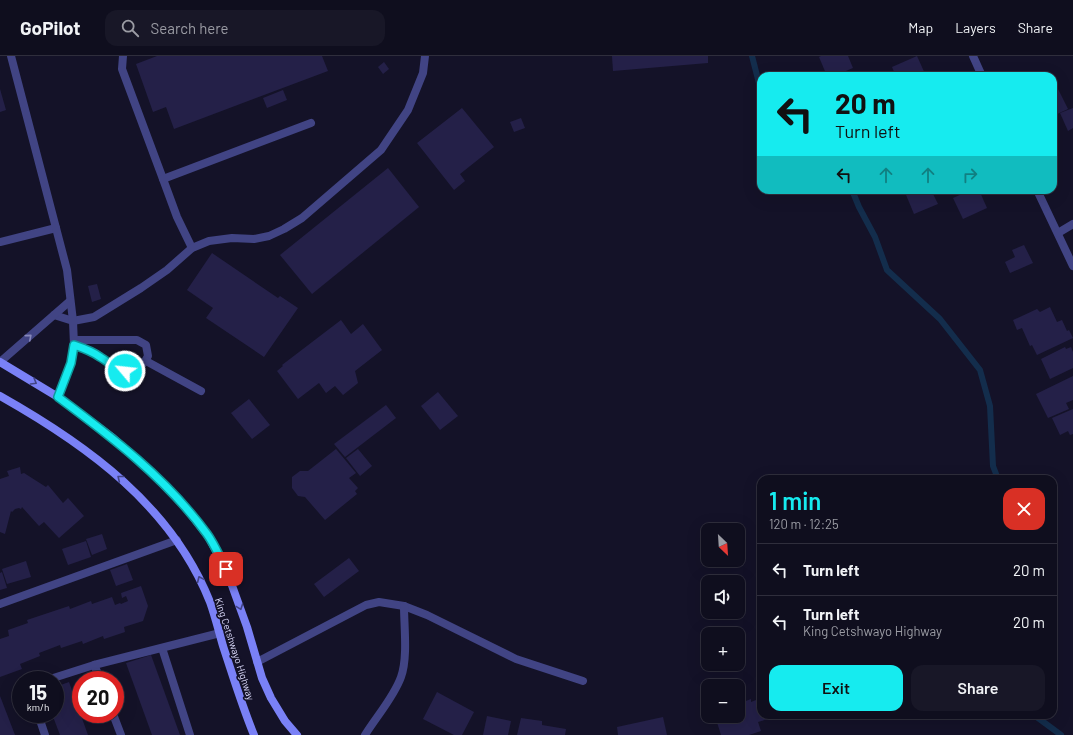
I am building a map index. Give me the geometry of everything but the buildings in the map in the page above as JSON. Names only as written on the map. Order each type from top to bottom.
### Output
[{"type":"main road","name":"King Cetshwayo Highway","points":[[0,362],[58,397],[112,438],[153,474],[186,508],[208,536],[226,569],[247,627],[262,678],[271,698],[297,735]]},
{"type":"main road","name":"King Cetshwayo Highway","points":[[0,396],[35,416],[86,451],[133,489],[177,540],[196,572],[210,603],[242,704],[254,735]]},
{"type":"street","points":[[10,56],[67,270],[74,342],[71,363],[58,397]]},
{"type":"street","points":[[123,56],[122,69],[177,217],[192,248]]},
{"type":"street","points":[[54,315],[73,321],[94,317],[115,306],[167,270],[192,248],[209,241],[232,238],[254,239],[269,236],[302,218],[381,150],[408,110],[423,73],[425,56]]},
{"type":"street","points":[[973,56],[980,72]]},
{"type":"street","points":[[163,179],[311,123]]},
{"type":"street","points":[[1039,194],[1073,266]]},
{"type":"street","points":[[1058,233],[1073,224]]},
{"type":"street","points":[[0,242],[56,228]]},
{"type":"street","points":[[0,362],[70,301]]},
{"type":"street","points":[[137,340],[146,346],[148,356],[139,369],[125,371],[118,370],[100,356],[74,342],[137,340]]},
{"type":"street","points":[[146,360],[201,391]]},
{"type":"street","points":[[0,604],[177,540]]},
{"type":"street","points":[[257,662],[366,605],[378,602],[404,606],[427,615],[516,659],[583,681]]},
{"type":"street","points":[[364,735],[396,689],[401,677],[404,663],[404,606]]},
{"type":"street","points":[[64,675],[94,665],[220,633]]},
{"type":"street","points":[[162,648],[190,735]]},
{"type":"street","points":[[94,665],[97,671]]},
{"type":"street","points":[[41,723],[45,735]]},
{"type":"street","points":[[116,723],[121,735]]},
{"type":"waterway","points":[[752,56],[757,75]]},
{"type":"waterway","points":[[854,194],[875,237],[887,270],[940,319],[980,370],[990,406],[993,466],[996,475]]},
{"type":"waterway","points":[[1039,719],[1061,735]]},
{"type":"route","points":[[125,371],[118,370],[100,356],[87,349],[74,345],[71,363],[58,397],[112,438],[153,474],[186,508],[208,536],[226,569]]}]
